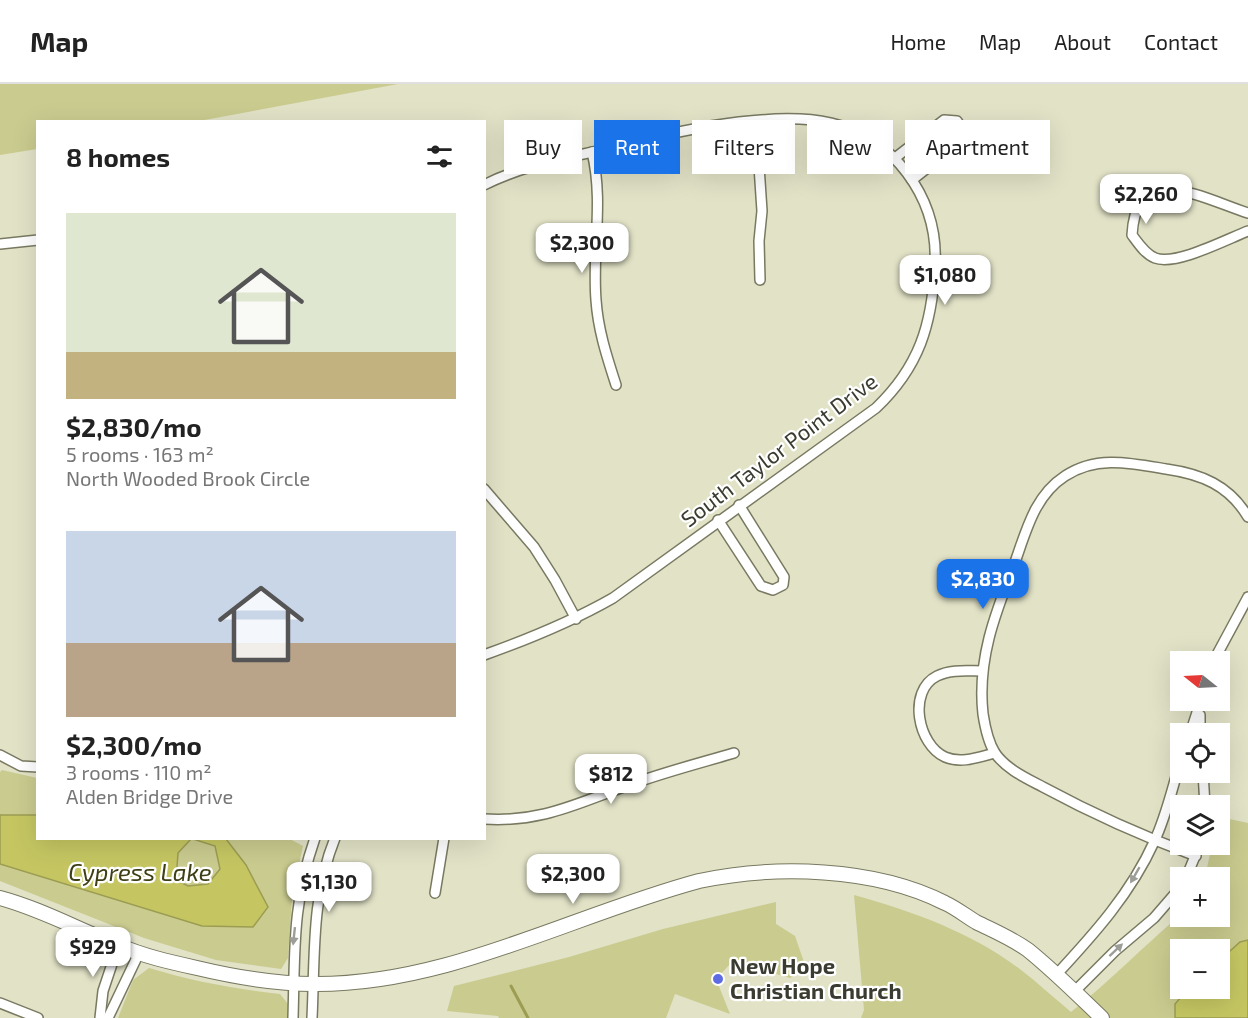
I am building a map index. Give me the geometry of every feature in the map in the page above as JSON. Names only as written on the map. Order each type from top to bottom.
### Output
[{"type":"street","name":"South Taylor Point Drive","points":[[486,654],[538,636],[576,619],[613,598],[876,408],[903,378],[916,357],[932,310],[935,251],[927,207],[912,180],[895,158],[859,133],[830,122],[799,118],[770,120]]},
{"type":"street","points":[[895,158],[944,120],[957,121],[963,130],[959,143],[912,180]]},
{"type":"street","name":"South Taylor Point Drive","points":[[486,184],[517,171],[692,129]]},
{"type":"street","points":[[592,152],[599,190],[596,268],[599,328],[616,385]]},
{"type":"street","points":[[760,174],[762,211],[759,241],[760,280]]},
{"type":"street","points":[[1248,213],[1178,190],[1159,189],[1144,198],[1133,217],[1132,235],[1143,249],[1156,258],[1177,259],[1248,231]]},
{"type":"street","points":[[0,244],[36,240]]},
{"type":"street","points":[[1191,867],[1196,856],[1093,814],[1006,765],[995,753],[984,720],[982,671],[992,622],[1033,512],[1047,491],[1066,475],[1091,464],[1114,461],[1190,472],[1223,488],[1248,516]]},
{"type":"street","points":[[486,491],[534,547],[576,619]]},
{"type":"street","points":[[718,520],[761,586],[773,590],[783,585],[784,577],[739,505]]},
{"type":"street","points":[[1219,651],[1248,597]]},
{"type":"street","points":[[982,671],[951,671],[935,677],[924,687],[920,699],[922,731],[931,747],[946,757],[965,760],[995,753]]},
{"type":"street","points":[[486,819],[527,819],[555,813],[636,782],[734,753]]},
{"type":"street","points":[[0,755],[21,766],[36,767]]},
{"type":"street","points":[[1057,974],[1120,901],[1155,841],[1174,783]]},
{"type":"street","points":[[294,1018],[293,983],[297,905],[313,840]]},
{"type":"street","points":[[312,1018],[312,946],[316,908],[333,843],[318,840]]},
{"type":"street","points":[[435,893],[444,840]]},
{"type":"street","points":[[0,898],[24,905],[139,953],[231,975],[313,984],[369,979],[454,962],[699,881],[740,873],[804,872],[864,878],[892,884],[944,902],[1005,935],[1057,974],[1102,1018]]},
{"type":"street","points":[[1075,991],[1114,951],[1154,918],[1170,900]]},
{"type":"street","points":[[100,1018],[103,991],[118,946]]},
{"type":"street","points":[[108,1018],[139,953]]},
{"type":"street","points":[[0,1003],[38,1018]]},
{"type":"green space","points":[[0,84],[398,84],[204,120],[36,120],[36,149],[0,155]]},
{"type":"green space","points":[[2,770],[36,778],[36,840],[292,840],[303,846],[292,897],[288,958],[281,969],[216,960],[144,938],[0,881],[0,772]]},
{"type":"green space","points":[[1230,819],[1248,823],[1248,1018],[861,1018],[864,1010],[854,895],[920,916],[983,945],[1021,970],[1071,1012],[1170,924],[1170,927],[1230,927],[1230,867],[1207,867],[1210,855],[1230,855]]},
{"type":"green space","points":[[776,902],[776,924],[795,936],[806,968],[790,978],[733,961],[716,979],[730,1014],[675,994],[666,1018],[499,1018],[498,1016],[447,1011],[454,986],[569,957],[663,929]]},
{"type":"green space","points":[[149,968],[213,984],[280,994],[288,1004],[287,1018],[118,1018],[133,980]]},
{"type":"water","name":"Cypress Lake","points":[[0,815],[36,815],[36,840],[190,840],[178,853],[176,880],[188,886],[208,884],[220,869],[215,846],[196,840],[227,840],[246,865],[268,907],[253,927],[202,926],[0,864]]},
{"type":"water","points":[[1248,940],[1248,1018],[1175,1018],[1175,1004],[1179,999],[1230,999],[1230,951],[1240,942]]},
{"type":"waterway","points":[[511,986],[528,1018]]},
{"type":"place","name":"New Hope Christian Church","points":[[718,979]]}]
